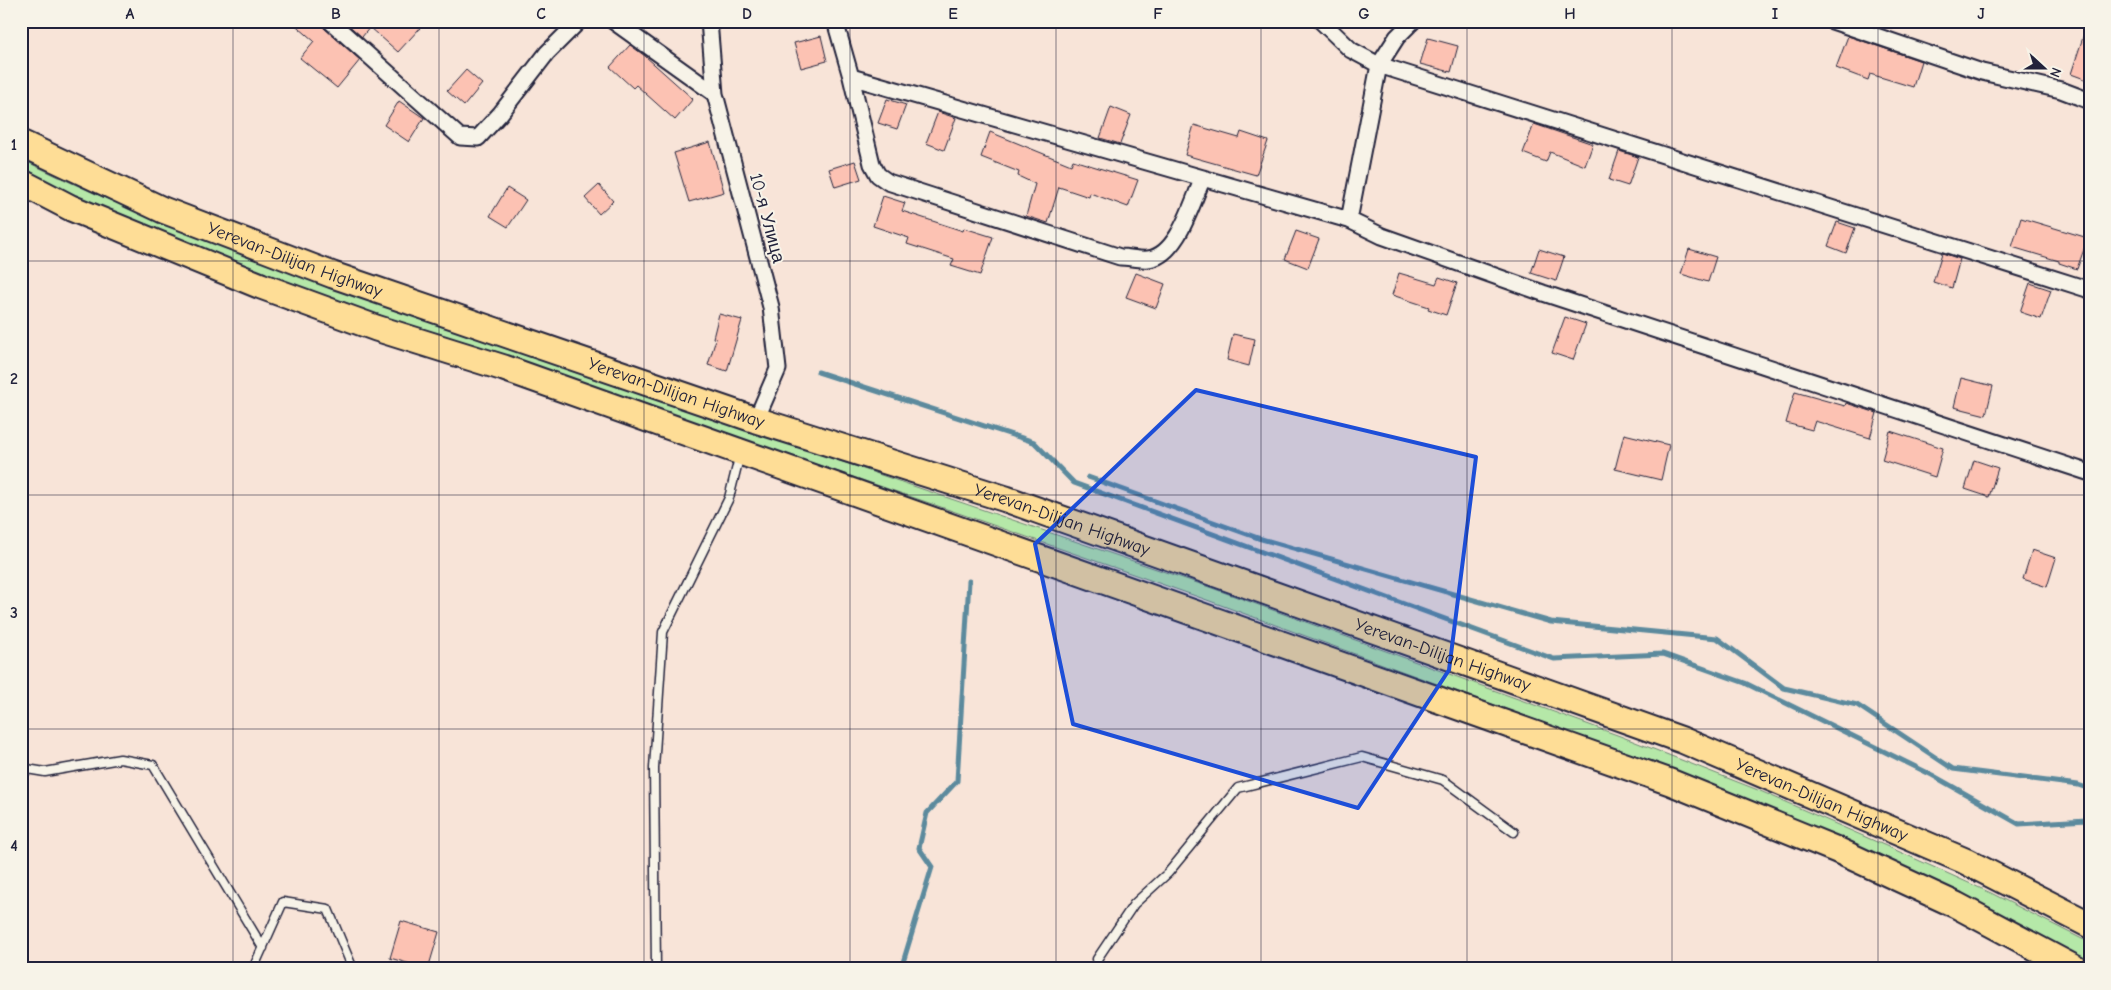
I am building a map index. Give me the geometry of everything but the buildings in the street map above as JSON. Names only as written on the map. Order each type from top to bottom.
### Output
[{"type":"highway","name":"Yerevan-Dilijan Highway","points":[[21,144],[163,210],[333,275],[756,420],[1006,499],[1682,740],[1965,861],[2090,925]]},
{"type":"highway","name":"Yerevan-Dilijan Highway","points":[[21,182],[71,208],[261,286],[376,328],[504,368],[1670,782],[1845,854],[1956,905],[2076,969]]},
{"type":"street","points":[[330,21],[460,137],[478,138],[500,114],[547,53],[579,21]]},
{"type":"street","points":[[613,21],[716,94]]},
{"type":"street","name":"10-я Улица","points":[[708,21],[716,94],[771,307],[778,370],[756,420]]},
{"type":"street","points":[[835,21],[852,77],[872,164],[878,175],[888,182],[1120,257],[1148,259],[1163,254],[1174,244],[1203,178]]},
{"type":"street","points":[[1320,21],[1351,50],[1379,64],[2090,290]]},
{"type":"street","points":[[1349,220],[1379,64],[1397,37],[1413,21]]},
{"type":"street","points":[[1832,21],[1982,72],[2061,90],[2090,101]]},
{"type":"street","points":[[852,77],[1349,220],[1382,236],[1543,293],[2090,472]]},
{"type":"lane","points":[[656,969],[654,768],[663,632],[729,498],[741,452]]},
{"type":"lane","points":[[1099,969],[1097,959],[1134,904],[1168,872],[1238,788],[1362,757],[1443,780],[1514,832]]},
{"type":"lane","points":[[21,768],[45,772],[120,760],[153,765],[262,948]]},
{"type":"lane","points":[[253,969],[283,902],[328,909],[353,969]]},
{"type":"highlighted area","points":[[1196,390],[1476,457],[1449,670],[1358,808],[1073,724],[1035,544]]},
{"type":"green space","points":[[21,159],[98,195],[177,228],[336,289],[1212,588],[1620,736],[1758,790],[1991,893],[2090,943],[2090,961],[1950,891],[1615,749],[1207,600],[731,435],[463,346],[230,264],[21,174]]},
{"type":"waterway","points":[[818,372],[1034,442],[1074,483],[1554,659],[1663,654],[1745,683],[1932,775],[2019,824],[2087,820],[2090,822]]},
{"type":"waterway","points":[[1088,477],[1258,538],[1551,622],[1717,638],[1784,688],[1857,705],[1953,769],[2078,785],[2090,789]]},
{"type":"waterway","points":[[901,969],[932,867],[919,848],[927,813],[957,781],[969,581]]}]
